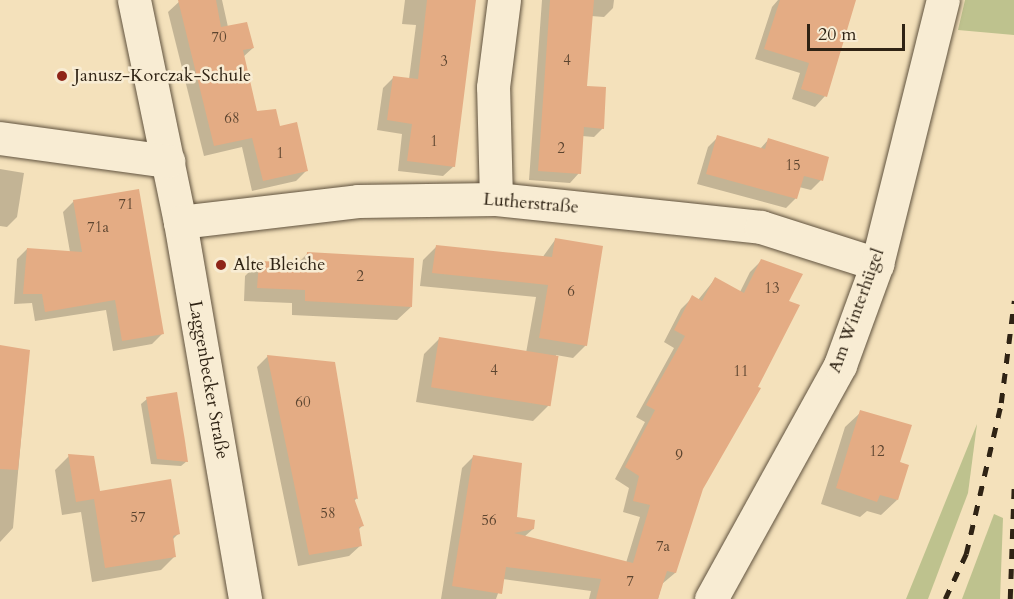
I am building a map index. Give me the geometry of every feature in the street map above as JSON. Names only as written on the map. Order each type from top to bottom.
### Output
[{"type":"street","name":"Laggenbecker Straße","points":[[134,0],[180,222],[245,599]]},
{"type":"street","points":[[496,199],[493,87],[504,0]]},
{"type":"street","name":"Am Winterhügel","points":[[711,599],[840,365],[877,264],[943,0]]},
{"type":"street","points":[[0,138],[168,160]]},
{"type":"street","name":"Lutherstraße","points":[[180,222],[358,201],[496,199],[761,227],[877,264]]},
{"type":"green space","points":[[965,0],[1014,0],[1014,35],[958,30]]},
{"type":"green space","points":[[977,424],[968,493],[928,599],[906,599]]},
{"type":"green space","points":[[994,514],[1003,518],[1000,599],[962,599]]},
{"type":"building","points":[[178,0],[216,0],[221,27],[247,22],[254,48],[243,50],[257,111],[276,109],[280,126],[297,122],[308,171],[263,181],[252,138],[214,146]]},
{"type":"building","points":[[427,0],[476,0],[455,167],[407,161],[412,124],[387,120],[393,76],[418,79]]},
{"type":"building","points":[[550,0],[594,0],[587,86],[606,87],[604,129],[584,127],[581,174],[538,171]]},
{"type":"building","points":[[780,0],[856,0],[827,97],[801,89],[809,63],[764,49]]},
{"type":"building","points":[[717,135],[765,149],[768,138],[829,157],[823,181],[804,176],[797,199],[706,174]]},
{"type":"building","points":[[139,189],[164,334],[122,341],[115,300],[45,312],[42,294],[23,294],[27,248],[82,252],[73,200]]},
{"type":"building","points":[[555,238],[603,246],[587,346],[539,338],[548,285],[432,273],[436,245],[552,257]]},
{"type":"building","points":[[307,252],[414,258],[412,307],[305,301],[305,290],[257,288],[259,261],[306,263]]},
{"type":"building","points":[[761,259],[803,274],[789,301],[800,305],[758,387],[761,388],[703,489],[676,573],[667,571],[658,599],[596,599],[601,579],[506,567],[502,594],[452,586],[473,455],[522,463],[517,517],[535,520],[534,529],[514,533],[633,563],[650,505],[633,501],[639,476],[625,467],[655,410],[646,405],[685,336],[674,330],[692,295],[702,301],[715,277],[744,293]]},
{"type":"building","points":[[439,337],[559,356],[551,406],[431,387]]},
{"type":"building","points":[[0,345],[30,350],[18,470],[0,469]]},
{"type":"building","points":[[267,355],[335,362],[358,499],[354,498],[364,526],[359,527],[362,546],[309,555]]},
{"type":"building","points":[[177,392],[188,462],[157,459],[146,397]]},
{"type":"building","points":[[860,410],[912,425],[900,462],[909,465],[898,500],[880,495],[877,502],[836,488]]},
{"type":"building","points":[[68,454],[94,456],[100,491],[171,479],[180,534],[173,536],[176,557],[105,568],[94,499],[76,502]]},
{"type":"railway","points":[[945,599],[966,554],[1001,403],[1014,301]]},
{"type":"railway","points":[[1010,599],[1014,483]]},
{"type":"place","name":"Janusz-Korczak-Schule","points":[[62,76]]},
{"type":"place","name":"Alte Bleiche","points":[[221,265]]}]
